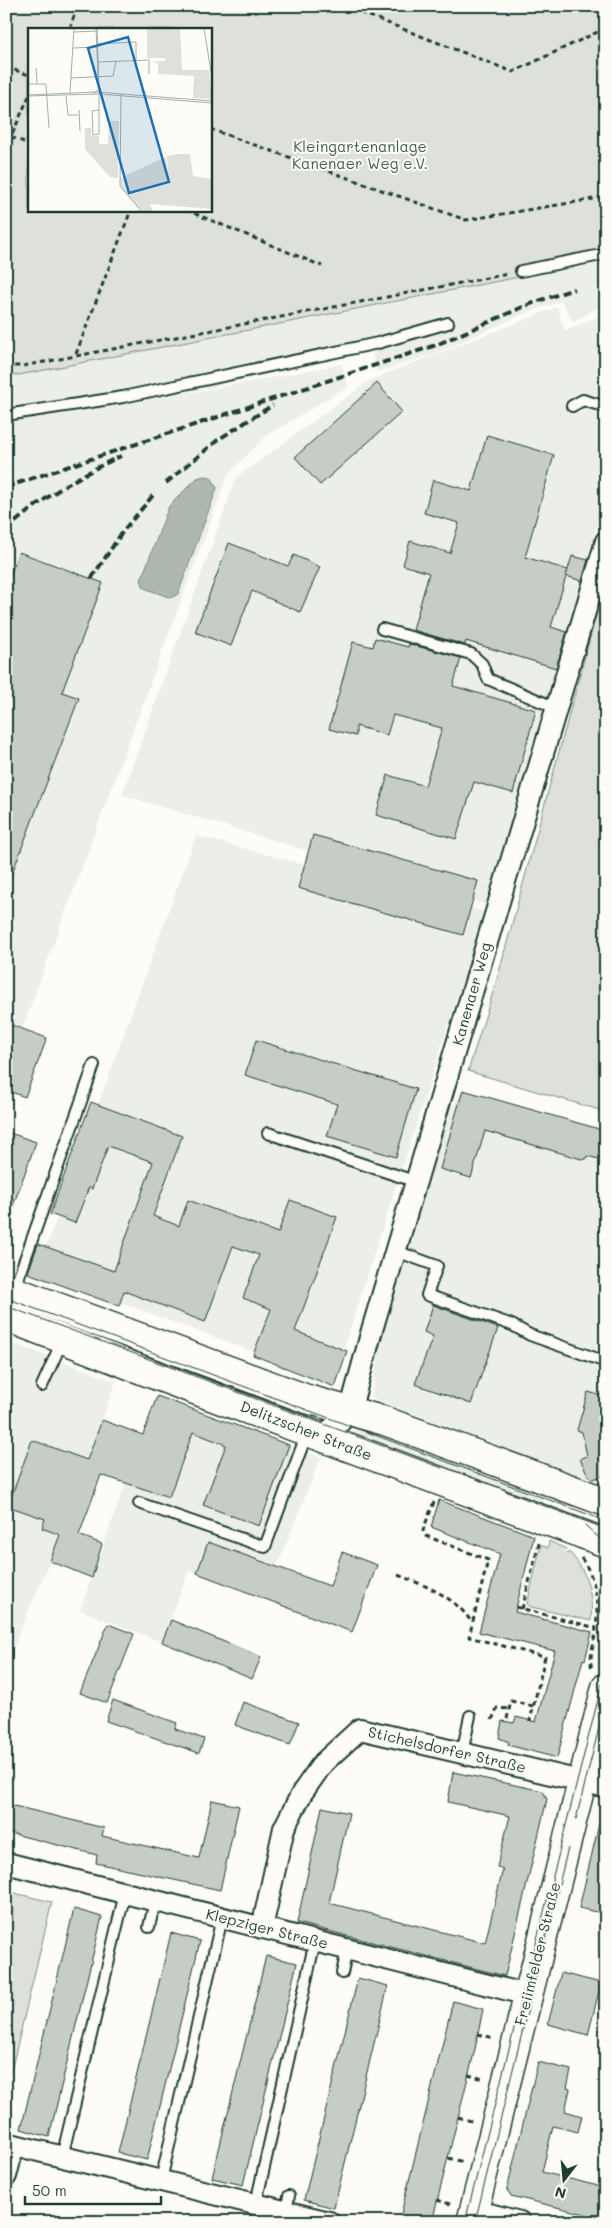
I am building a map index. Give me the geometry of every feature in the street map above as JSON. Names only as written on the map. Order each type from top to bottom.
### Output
[{"type":"main road","name":"Delitzscher Straße","points":[[9,1299],[64,1338],[160,1377],[606,1543]]},
{"type":"main road","name":"Delitzscher Straße","points":[[9,1299],[307,1400],[385,1421],[606,1502]]},
{"type":"main road","name":"Freiimfelder Straße","points":[[466,2212],[528,1996],[594,1784],[606,1687]]},
{"type":"street","name":"Kanenaer Weg","points":[[314,1435],[340,1422],[348,1410],[606,541]]},
{"type":"street","name":"Stichelsdorfer Straße","points":[[262,1928],[284,1828],[302,1793],[323,1763],[360,1729],[594,1784]]},
{"type":"street","name":"Klepziger Straße","points":[[6,1863],[528,1996]]},
{"type":"street","points":[[6,2176],[10,2144],[62,2156],[90,2160],[256,2204],[287,2203],[329,2222]]},
{"type":"street","points":[[466,2212],[520,2222]]},
{"type":"lane","points":[[521,271],[606,254]]},
{"type":"lane","points":[[6,415],[124,397],[378,343],[448,323]]},
{"type":"lane","points":[[572,406],[583,400],[606,407]]},
{"type":"lane","points":[[382,629],[471,654],[482,664],[488,679],[556,708]]},
{"type":"lane","points":[[9,1299],[94,1065]]},
{"type":"lane","points":[[268,1133],[417,1182]]},
{"type":"lane","points":[[396,1251],[437,1266],[428,1295],[512,1325],[530,1335],[605,1360]]},
{"type":"lane","points":[[42,1386],[64,1338]]},
{"type":"lane","points":[[139,1503],[265,1547],[314,1435]]},
{"type":"lane","points":[[462,1753],[470,1716]]},
{"type":"lane","points":[[62,2156],[125,1893]]},
{"type":"lane","points":[[150,1927],[156,1901]]},
{"type":"lane","points":[[161,2180],[222,1918]]},
{"type":"lane","points":[[256,2204],[315,1941]]},
{"type":"lane","points":[[342,1973],[347,1950]]},
{"type":"path","points":[[70,28],[78,6]]},
{"type":"path","points":[[344,6],[512,72],[606,28]]},
{"type":"path","points":[[6,66],[28,75]]},
{"type":"path","points":[[28,98],[12,137],[28,144]]},
{"type":"path","points":[[211,129],[466,220],[606,197]]},
{"type":"path","points":[[76,354],[131,211]]},
{"type":"path","points":[[188,211],[322,266]]},
{"type":"path","points":[[6,363],[12,366],[22,366],[76,354],[521,271]]},
{"type":"path","points":[[436,1495],[423,1530],[426,1536],[488,1560],[469,1637],[545,1657],[530,1720]]},
{"type":"path","points":[[522,1609],[542,1532]]},
{"type":"path","points":[[578,1554],[589,1568],[595,1588],[596,1628],[590,1662]]},
{"type":"path","points":[[398,1575],[435,1590],[465,1612],[472,1623]]},
{"type":"path","points":[[516,1607],[596,1628]]},
{"type":"path","points":[[507,1719],[511,1702],[534,1706]]},
{"type":"path","points":[[492,1720],[497,1708],[509,1709]]},
{"type":"path","points":[[478,2034],[495,2038]]},
{"type":"path","points":[[468,2075],[485,2080]]},
{"type":"path","points":[[458,2118],[474,2122]]},
{"type":"path","points":[[448,2158],[464,2162]]},
{"type":"path","points":[[437,2200],[466,2212]]},
{"type":"shaded area","points":[[606,260],[606,303],[573,322],[562,301],[521,315],[437,353],[377,372],[372,352],[158,399],[342,364],[348,386],[266,436],[228,474],[6,1072],[6,376]]},
{"type":"shaded area","points":[[557,307],[565,331],[606,313],[606,495],[488,905],[122,795],[236,478],[370,380]]},
{"type":"shaded area","points":[[211,477],[217,488],[178,594],[171,598],[144,588],[141,580],[169,506],[197,478]]},
{"type":"shaded area","points":[[196,836],[485,912],[333,1381],[37,1272]]},
{"type":"shaded area","points":[[463,1090],[595,1128],[606,1154],[606,1486],[371,1398],[379,1349],[418,1215],[449,1112]]},
{"type":"shaded area","points":[[6,1341],[116,1381],[50,1561],[17,1638],[6,1673]]},
{"type":"shaded area","points":[[157,1396],[321,1457],[277,1567],[208,1542],[197,1573],[189,1571],[162,1642],[80,1610]]},
{"type":"shaded area","points":[[366,1421],[394,1438],[544,1494],[539,1508],[346,1437]]},
{"type":"green space","name":"Kleingartenanlage Kanenaer Weg e.V.","points":[[6,6],[606,6],[606,260],[19,375],[6,374]]},
{"type":"green space","points":[[606,579],[606,1112],[468,1071],[497,979]]},
{"type":"green space","points":[[549,1541],[566,1549],[564,1551],[567,1554],[569,1552],[581,1567],[590,1593],[591,1621],[531,1607],[527,1604],[541,1545],[548,1548]]},
{"type":"green space","points":[[6,1891],[52,1902],[6,2092]]},
{"type":"building","points":[[377,383],[402,412],[320,485],[295,457]]},
{"type":"building","points":[[487,435],[554,455],[525,557],[568,570],[551,627],[567,632],[556,668],[466,641],[465,645],[413,630],[429,573],[403,565],[410,541],[450,553],[459,523],[424,513],[433,480],[471,491]]},
{"type":"building","points":[[229,543],[288,566],[294,555],[320,567],[300,612],[252,591],[231,646],[195,632]]},
{"type":"building","points":[[19,552],[103,583],[62,692],[79,698],[8,884],[6,586]]},
{"type":"building","points":[[572,556],[588,560],[582,581],[566,576]]},
{"type":"building","points":[[375,638],[408,647],[409,644],[461,658],[453,686],[536,710],[513,793],[474,782],[456,839],[376,815],[388,775],[425,786],[442,728],[393,715],[387,735],[356,726],[356,736],[329,729],[353,642],[373,647]]},
{"type":"building","points":[[313,835],[478,881],[463,935],[298,888]]},
{"type":"building","points":[[6,1023],[47,1038],[25,1097],[6,1090]]},
{"type":"building","points":[[256,1040],[416,1089],[396,1157],[327,1136],[337,1104],[245,1075]]},
{"type":"building","points":[[463,1090],[606,1131],[606,1161],[587,1156],[585,1160],[485,1131],[471,1178],[440,1169]]},
{"type":"building","points":[[91,1102],[182,1136],[153,1216],[179,1226],[188,1200],[278,1233],[290,1200],[337,1217],[295,1331],[347,1351],[335,1387],[253,1355],[271,1309],[243,1298],[259,1255],[233,1246],[205,1322],[124,1291],[119,1306],[28,1273],[38,1244],[114,1271],[153,1162],[108,1146],[92,1189],[89,1187],[75,1223],[50,1214]]},
{"type":"building","points":[[10,1133],[36,1142],[8,1220],[6,1220],[6,1142]]},
{"type":"building","points":[[433,1305],[498,1328],[471,1404],[415,1384],[433,1336],[424,1332]]},
{"type":"building","points":[[588,1392],[606,1397],[606,1475],[593,1479],[588,1475],[580,1459],[587,1456],[582,1432],[577,1430]]},
{"type":"building","points":[[157,1396],[289,1445],[259,1526],[203,1505],[226,1445],[193,1432],[169,1497],[101,1475],[79,1535],[102,1544],[92,1578],[50,1561],[60,1535],[42,1528],[45,1519],[8,1506],[32,1440],[87,1460],[102,1420],[143,1435]]},
{"type":"building","points":[[439,1500],[534,1536],[515,1612],[592,1632],[557,1758],[508,1745],[509,1742],[499,1738],[502,1721],[514,1723],[516,1717],[536,1722],[555,1651],[479,1632],[500,1554],[431,1527]]},
{"type":"building","points":[[208,1542],[330,1586],[342,1552],[377,1565],[352,1632],[197,1573]]},
{"type":"building","points":[[171,1620],[261,1657],[252,1679],[162,1642]]},
{"type":"building","points":[[108,1624],[134,1634],[107,1703],[80,1693]]},
{"type":"building","points":[[113,1700],[177,1723],[175,1729],[204,1739],[199,1753],[106,1721]]},
{"type":"building","points":[[243,1702],[299,1722],[290,1745],[235,1725]]},
{"type":"building","points":[[453,1772],[543,1791],[547,1799],[505,1976],[297,1923],[322,1807],[349,1813],[329,1903],[485,1943],[503,1869],[497,1867],[510,1816],[448,1802]]},
{"type":"building","points":[[212,1800],[239,1806],[220,1890],[96,1863],[97,1855],[6,1832],[6,1804],[104,1828],[102,1836],[199,1858]]},
{"type":"building","points":[[600,1820],[606,1820],[606,1914],[579,1908]]},
{"type":"building","points":[[74,1909],[102,1917],[49,2137],[21,2129]]},
{"type":"building","points":[[171,1933],[200,1941],[147,2160],[118,2153]]},
{"type":"building","points":[[266,1956],[297,1963],[243,2185],[212,2178]]},
{"type":"building","points":[[561,1973],[601,1983],[588,2035],[548,2024]]},
{"type":"building","points":[[358,1978],[388,1986],[334,2208],[304,2200]]},
{"type":"building","points":[[453,2001],[483,2009],[475,2049],[432,2222],[399,2222]]},
{"type":"building","points":[[538,2062],[571,2070],[567,2088],[570,2089],[565,2111],[582,2116],[578,2132],[553,2126],[542,2172],[606,2188],[606,2219],[511,2196],[507,2189]]},
{"type":"tram line","points":[[6,1298],[606,1521]]},
{"type":"tram line","points":[[6,1306],[442,1468]]},
{"type":"tram line","points":[[505,1491],[606,1529]]},
{"type":"tram line","points":[[585,1525],[606,1544]]},
{"type":"tram line","points":[[465,2222],[606,1668]]},
{"type":"tram line","points":[[576,1819],[606,1700]]},
{"type":"tram line","points":[[475,2222],[568,1848]]},
{"type":"railway","points":[[6,487],[436,345],[530,304],[574,289]]},
{"type":"railway","points":[[166,483],[219,439],[273,405]]},
{"type":"railway","points":[[6,530],[61,488],[121,456]]},
{"type":"railway","points":[[91,579],[123,531],[155,493]]}]
